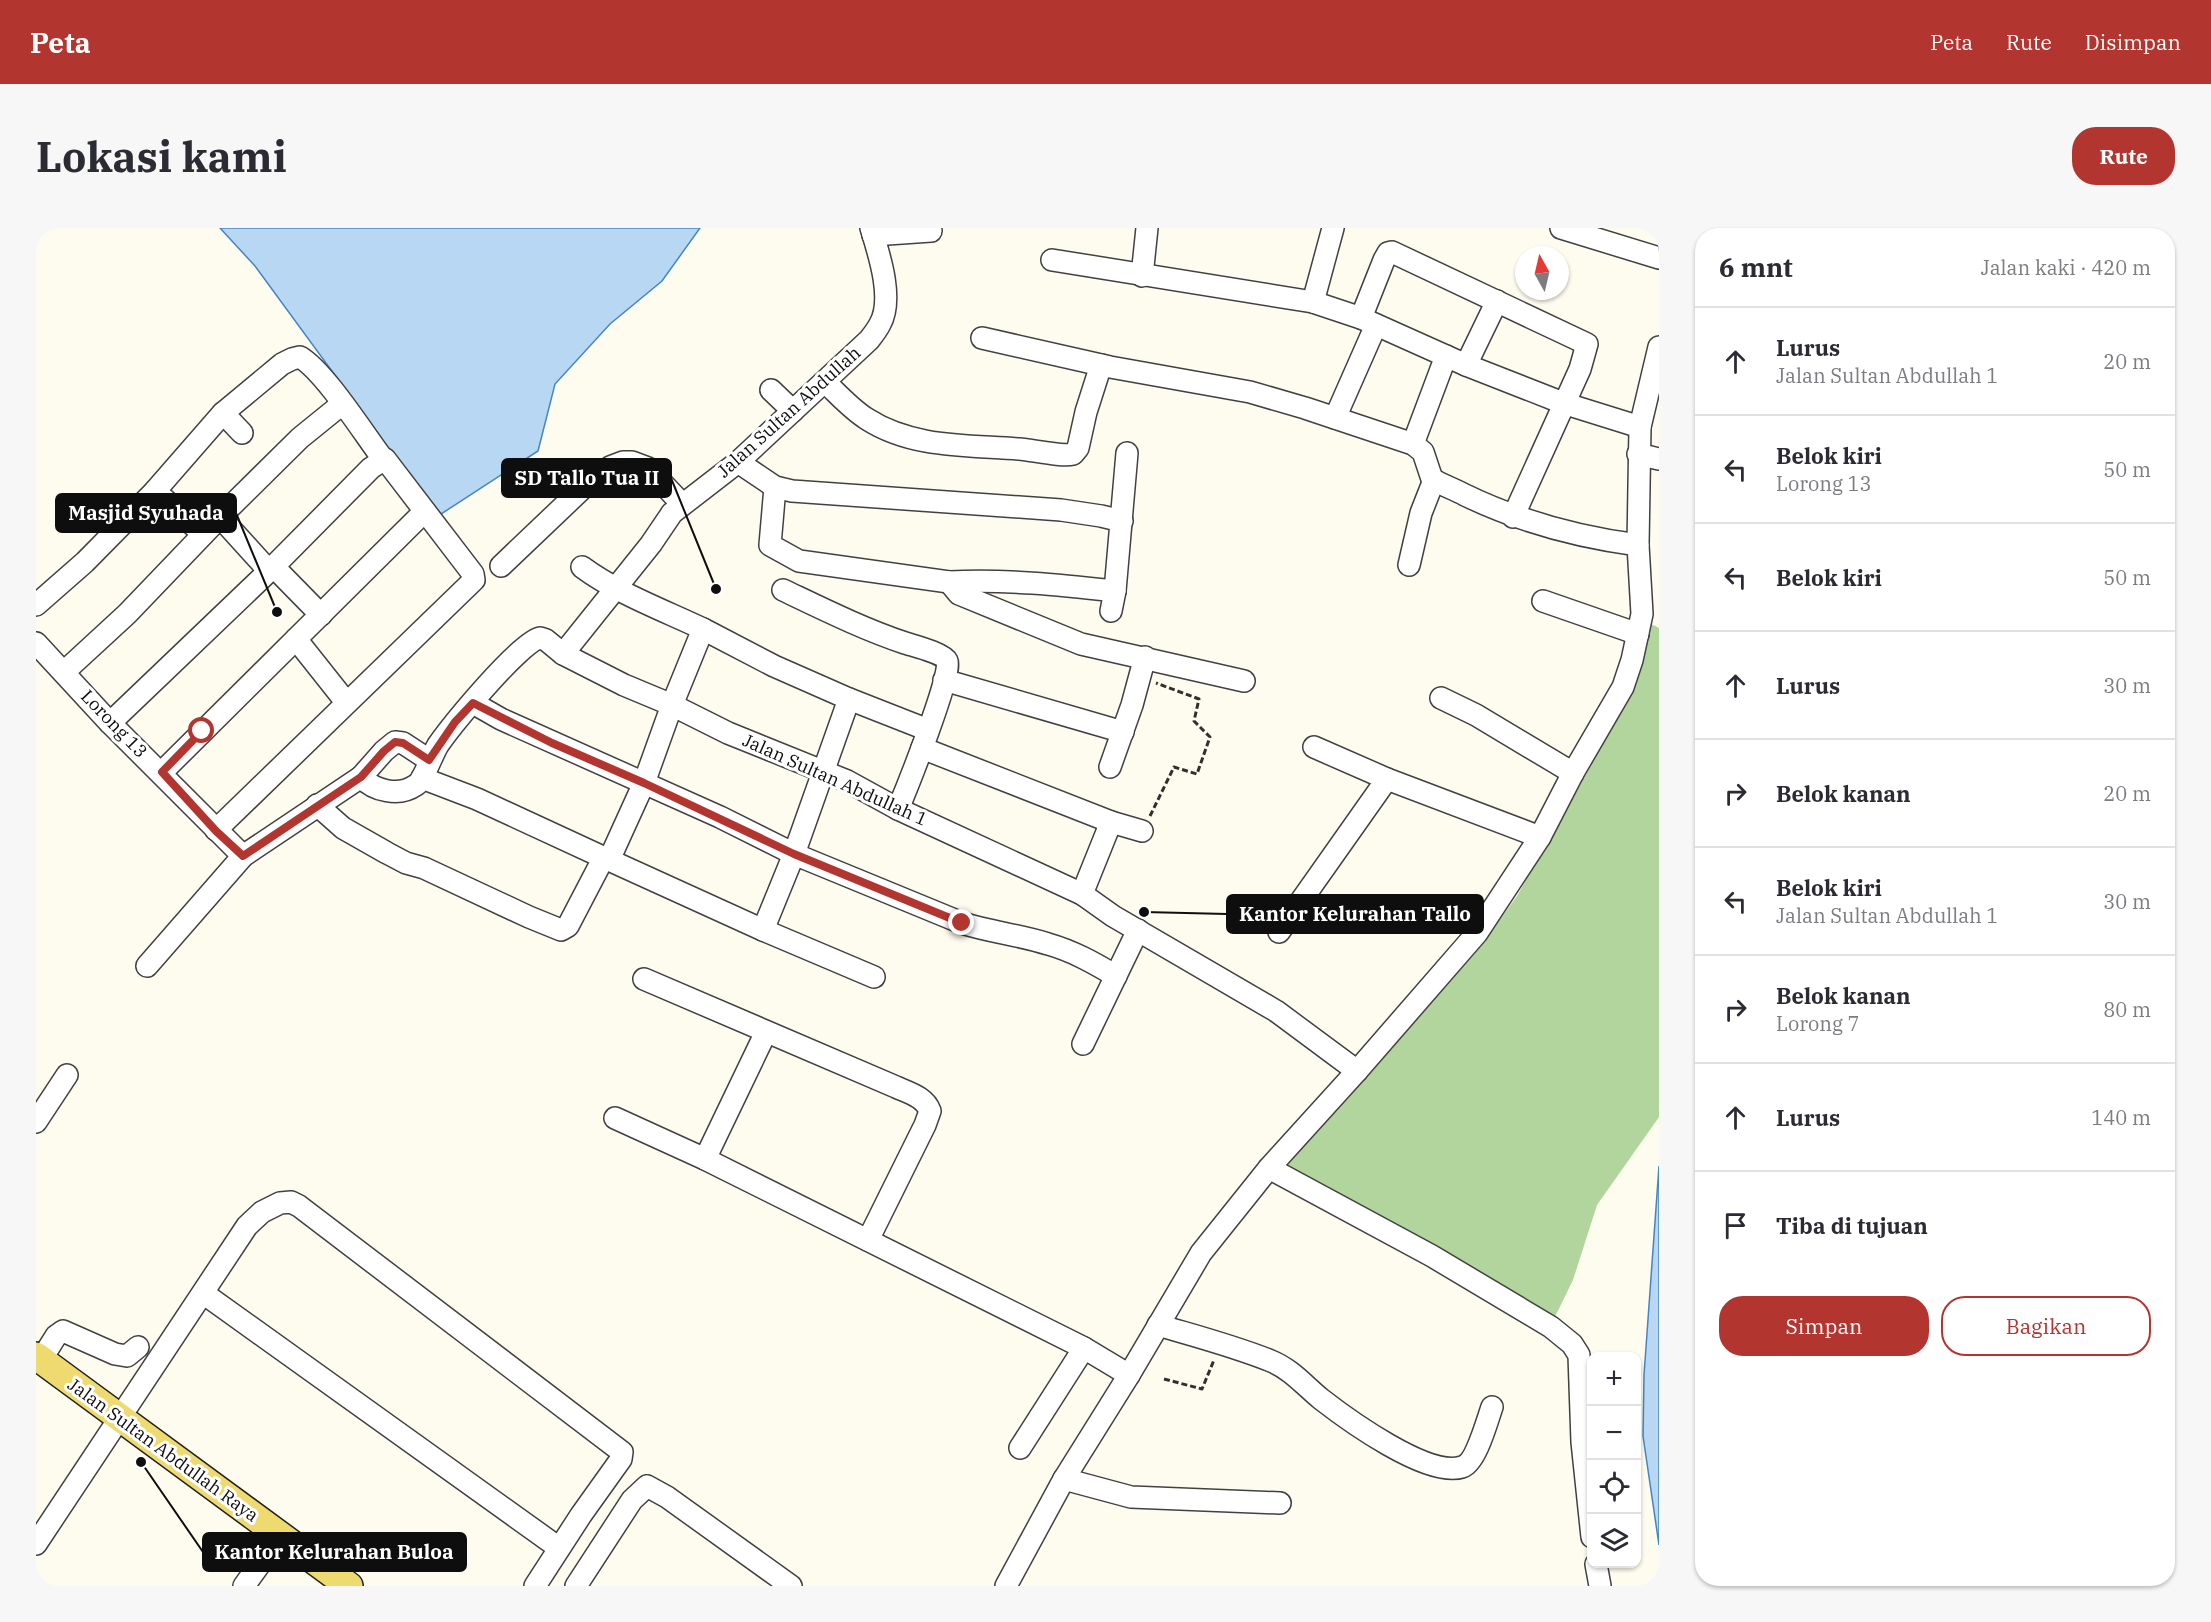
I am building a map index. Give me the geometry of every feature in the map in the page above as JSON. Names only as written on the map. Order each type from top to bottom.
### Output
[{"type":"main road","name":"Jalan Sultan Abdullah Raya","points":[[38,1358],[349,1586]]},
{"type":"street","points":[[1142,276],[1147,228]]},
{"type":"street","points":[[1313,302],[1333,228]]},
{"type":"street","points":[[1561,228],[1659,258]]},
{"type":"street","points":[[872,232],[932,231]]},
{"type":"street","name":"Jalan Sultan Abdullah","points":[[563,654],[651,544],[672,513],[738,462],[869,340],[880,324],[886,298],[872,232]]},
{"type":"street","points":[[1335,418],[1368,322],[1384,260],[1391,252],[1587,344],[1580,369],[1513,517]]},
{"type":"street","points":[[1052,260],[1313,302],[1368,322],[1466,365],[1563,403],[1640,427]]},
{"type":"street","points":[[1466,365],[1497,301]]},
{"type":"street","points":[[982,338],[1101,365],[1250,392],[1335,418],[1413,444],[1423,453],[1429,473],[1434,480],[1513,517],[1587,537],[1638,544]]},
{"type":"street","points":[[1006,1586],[1064,1479],[1201,1253],[1269,1168],[1477,933],[1540,837],[1573,773],[1623,687],[1646,623],[1638,544],[1638,454],[1640,427],[1659,347]]},
{"type":"street","points":[[1413,444],[1446,356]]},
{"type":"street","points":[[36,605],[85,562],[155,491],[223,413],[282,364],[297,357],[307,361],[389,464],[472,574],[474,580],[346,702],[216,831]]},
{"type":"street","points":[[825,382],[865,417],[878,425],[913,438],[940,444],[1069,455],[1074,454],[1078,448],[1086,412],[1101,365]]},
{"type":"street","points":[[771,390],[793,411]]},
{"type":"street","points":[[64,672],[127,614],[203,534],[300,438],[342,404]]},
{"type":"street","points":[[223,413],[242,433]]},
{"type":"street","points":[[775,487],[770,545],[794,559],[949,582],[1041,584],[1113,601],[1127,453]]},
{"type":"street","points":[[1638,454],[1659,459]]},
{"type":"street","points":[[110,723],[383,459]]},
{"type":"street","points":[[501,566],[585,486],[610,467],[624,462],[632,462],[648,468],[682,504]]},
{"type":"street","points":[[738,462],[775,487],[827,495],[1061,510],[1122,521]]},
{"type":"street","points":[[1409,565],[1421,513],[1434,480]]},
{"type":"street","points":[[155,491],[203,534]]},
{"type":"street","points":[[162,772],[424,513]]},
{"type":"street","points":[[220,517],[321,615]]},
{"type":"street","points":[[582,567],[614,589],[634,596],[774,666],[849,699],[925,739],[1112,822],[1142,831]]},
{"type":"street","points":[[949,582],[959,594],[1142,668],[1244,681]]},
{"type":"street","points":[[783,590],[886,637],[944,658],[948,664],[925,739],[898,809]]},
{"type":"street","points":[[1543,601],[1646,623]]},
{"type":"street","points":[[317,805],[343,828],[406,863],[424,868],[561,930],[568,926],[607,858],[644,783],[703,629]]},
{"type":"street","name":"Jalan Sultan Abdullah 1","points":[[355,781],[376,788],[398,791],[415,786],[455,722],[530,642],[537,638],[543,639],[563,654],[624,685],[672,705],[728,733],[822,771],[898,809],[1082,894],[1138,930],[1276,1011],[1357,1071]]},
{"type":"street","points":[[296,639],[346,702]]},
{"type":"street","name":"Lorong 13","points":[[36,643],[110,723],[162,772],[216,831],[243,856]]},
{"type":"street","points":[[1110,766],[1123,732],[1142,668]]},
{"type":"street","points":[[944,680],[1123,732]]},
{"type":"street","points":[[1441,698],[1486,720],[1573,773]]},
{"type":"street","points":[[763,930],[794,854],[849,699]]},
{"type":"street","points":[[473,703],[552,743],[644,783],[794,854],[962,923],[985,931],[1046,943],[1074,952],[1116,976]]},
{"type":"street","points":[[147,966],[243,856],[355,781],[395,742],[403,743],[426,769],[477,799],[763,930],[874,977]]},
{"type":"street","points":[[1314,747],[1387,780],[1540,837]]},
{"type":"street","points":[[1279,932],[1387,780]]},
{"type":"street","points":[[1082,894],[1112,822]]},
{"type":"street","points":[[1083,1044],[1138,930]]},
{"type":"street","points":[[644,979],[921,1098],[930,1111],[925,1125],[868,1240]]},
{"type":"street","points":[[705,1159],[766,1032]]},
{"type":"street","points":[[36,1122],[67,1075]]},
{"type":"street","points":[[615,1118],[705,1159],[868,1240],[1084,1348],[1129,1375]]},
{"type":"street","points":[[1269,1168],[1432,1256],[1551,1327],[1574,1346],[1579,1355],[1582,1442],[1590,1514]]},
{"type":"street","points":[[38,1536],[121,1418],[247,1226],[280,1203],[291,1202],[622,1452],[621,1459],[535,1586]]},
{"type":"street","points":[[203,1293],[559,1548]]},
{"type":"street","points":[[1158,1325],[1271,1361],[1400,1452],[1451,1469],[1462,1467],[1475,1453],[1492,1407]]},
{"type":"street","points":[[38,1358],[63,1331],[122,1356],[129,1355],[138,1347]]},
{"type":"street","points":[[1020,1448],[1084,1348]]},
{"type":"street","points":[[1064,1479],[1131,1497],[1280,1503]]},
{"type":"street","points":[[576,1586],[632,1500],[647,1486],[667,1497],[791,1586]]},
{"type":"street","points":[[244,1586],[280,1536]]},
{"type":"street","points":[[1597,1568],[1600,1586]]},
{"type":"path","points":[[1142,668],[1199,699],[1194,721],[1210,737],[1197,774],[1174,767],[1142,831]]},
{"type":"path","points":[[1164,1379],[1202,1389],[1220,1344]]},
{"type":"green space","points":[[1651,624],[1659,628],[1659,1117],[1597,1205],[1573,1280],[1547,1333],[1494,1301],[1310,1203],[1280,1180],[1283,1166],[1449,982],[1485,940],[1517,896],[1589,769],[1641,670]]},
{"type":"water","points":[[220,228],[700,228],[662,281],[610,324],[555,384],[538,451],[438,516],[255,266]]},
{"type":"water","points":[[1659,1166],[1659,1545],[1643,1436],[1644,1375]]},
{"type":"place","name":"SD Tallo Tua II","points":[[716,589]]},
{"type":"place","name":"Masjid Syuhada","points":[[277,612]]},
{"type":"place","name":"Kantor Kelurahan Tallo","points":[[1144,912]]},
{"type":"place","name":"Kantor Kelurahan Buloa","points":[[141,1462]]},
{"type":"route","points":[[202,731],[162,772],[216,831],[243,856],[361,777],[391,744],[403,743],[429,760],[455,722],[473,703],[552,743],[720,817],[794,854],[962,923]]}]
